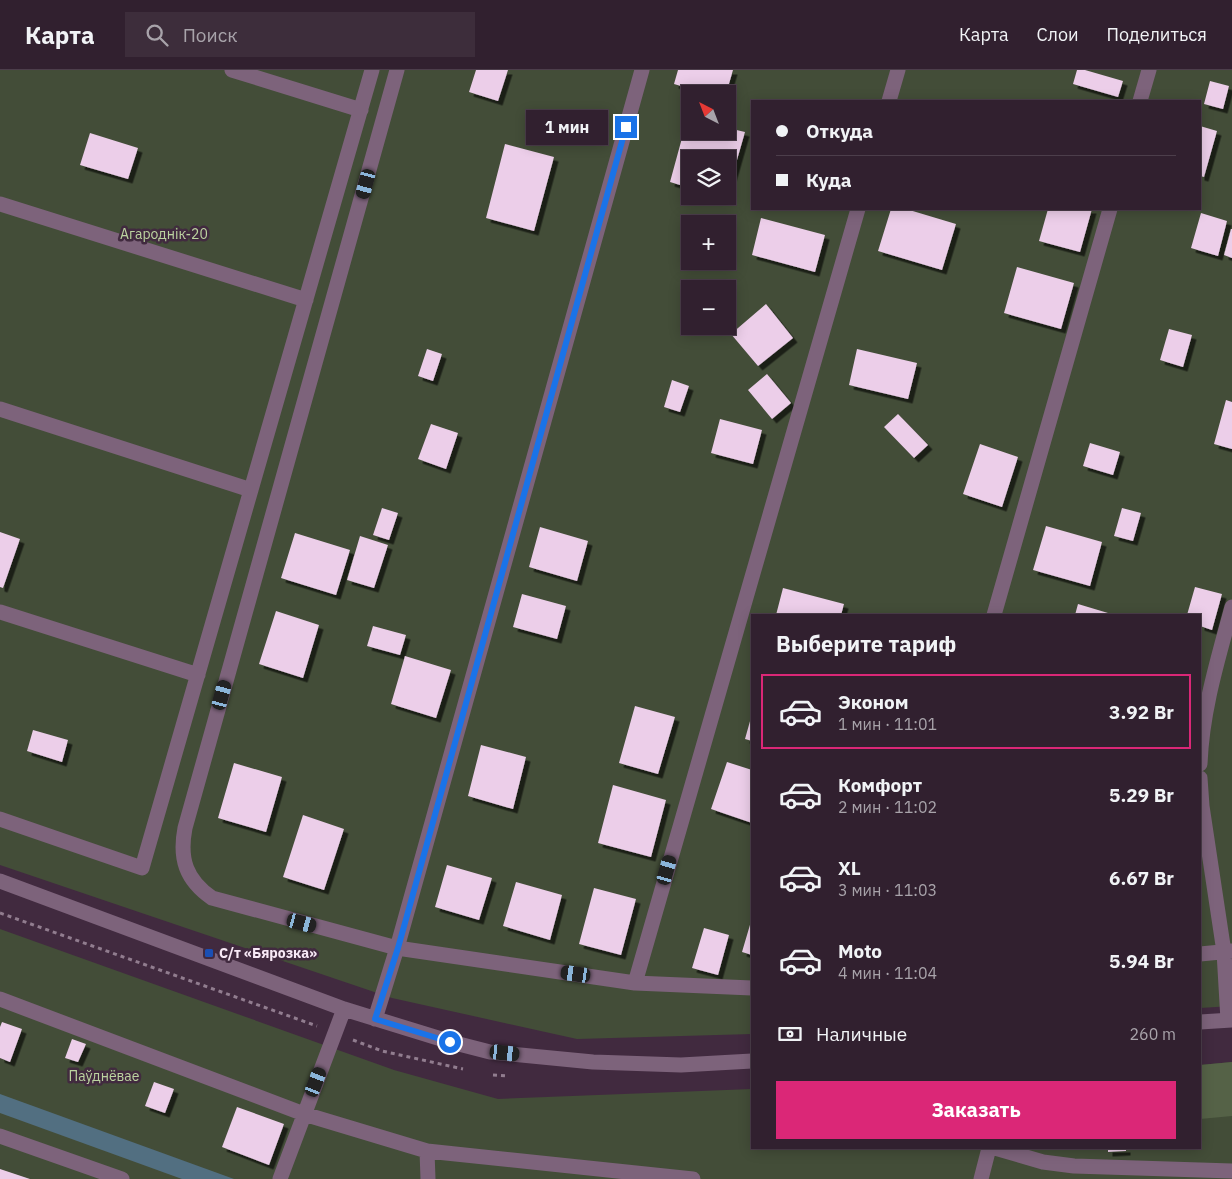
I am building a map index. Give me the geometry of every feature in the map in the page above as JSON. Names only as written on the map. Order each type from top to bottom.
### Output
[{"type":"street","points":[[232,70],[361,110]]},
{"type":"street","points":[[0,819],[142,868],[372,70]]},
{"type":"street","points":[[398,70],[185,828],[182,853],[186,866],[192,880],[212,898],[398,948],[635,983],[751,988]]},
{"type":"street","points":[[375,1019],[398,948],[642,70]]},
{"type":"street","points":[[888,100],[898,70]]},
{"type":"street","points":[[1140,100],[1149,70]]},
{"type":"street","points":[[0,204],[306,300]]},
{"type":"street","points":[[635,983],[858,210]]},
{"type":"street","points":[[994,614],[1110,210]]},
{"type":"street","points":[[0,408],[251,490]]},
{"type":"street","points":[[1201,738],[1206,705],[1232,607]]},
{"type":"street","points":[[0,612],[198,676]]},
{"type":"street","points":[[1201,792],[1228,952],[1230,1020],[1201,1022]]},
{"type":"street","points":[[0,881],[344,1009],[450,1042],[490,1052],[593,1062],[681,1065],[751,1061]]},
{"type":"street","points":[[1201,954],[1228,952]]},
{"type":"street","points":[[0,998],[304,1114],[427,1151],[687,1179]]},
{"type":"street","points":[[280,1179],[344,1009]]},
{"type":"street","points":[[0,1136],[122,1179]]},
{"type":"street","points":[[981,1179],[989,1149]]},
{"type":"street","points":[[998,1149],[1043,1162],[1074,1166],[1220,1175],[1232,1172]]},
{"type":"street","points":[[427,1151],[428,1179]]},
{"type":"green space","name":"Агароднік-20","points":[[0,70],[1232,70],[1232,1006],[1201,1008],[1201,614],[751,614],[751,1034],[577,1039],[392,998],[0,865]]},
{"type":"green space","name":"Паўднёвае","points":[[0,929],[394,1070],[498,1099],[751,1089],[751,1149],[1201,1149],[1201,1065],[1232,1062],[1232,1179],[0,1179]]},
{"type":"green space","points":[[1232,1062],[1232,1116],[1201,1119],[1201,1065]]},
{"type":"water","points":[[0,1094],[234,1179],[182,1179],[0,1113]]},
{"type":"building","points":[[476,70],[508,70],[498,101],[469,92]]},
{"type":"building","points":[[678,70],[733,70],[729,85],[681,86],[674,84]]},
{"type":"building","points":[[1077,70],[1085,70],[1123,81],[1118,97],[1073,84]]},
{"type":"building","points":[[1210,81],[1229,86],[1223,109],[1204,104]]},
{"type":"building","points":[[1201,126],[1217,131],[1204,177],[1201,176]]},
{"type":"building","points":[[736,130],[745,132],[736,163],[736,150],[681,150],[681,185],[670,182],[681,140],[736,140]]},
{"type":"building","points":[[90,133],[138,148],[128,179],[80,165]]},
{"type":"building","points":[[505,144],[554,157],[534,231],[486,218]]},
{"type":"building","points":[[891,210],[909,210],[956,224],[942,270],[878,251]]},
{"type":"building","points":[[1048,210],[1092,210],[1080,252],[1039,241]]},
{"type":"building","points":[[1201,213],[1227,221],[1218,256],[1191,248]]},
{"type":"building","points":[[761,218],[825,235],[815,272],[752,255]]},
{"type":"building","points":[[1232,229],[1232,258],[1224,255]]},
{"type":"building","points":[[1017,267],[1074,283],[1061,329],[1004,313]]},
{"type":"building","points":[[766,304],[793,338],[758,366],[732,335],[736,335],[736,330]]},
{"type":"building","points":[[1169,329],[1192,335],[1183,367],[1160,360]]},
{"type":"building","points":[[427,349],[442,354],[433,381],[418,376]]},
{"type":"building","points":[[857,349],[917,363],[908,399],[849,385]]},
{"type":"building","points":[[767,374],[791,403],[772,419],[748,390]]},
{"type":"building","points":[[672,380],[689,386],[680,412],[664,407]]},
{"type":"building","points":[[1226,400],[1232,402],[1232,449],[1214,444]]},
{"type":"building","points":[[898,414],[928,445],[914,458],[884,427]]},
{"type":"building","points":[[720,419],[762,430],[753,464],[711,453]]},
{"type":"building","points":[[431,424],[458,433],[446,469],[418,459]]},
{"type":"building","points":[[1090,443],[1120,452],[1113,475],[1083,466]]},
{"type":"building","points":[[980,444],[1018,457],[1002,507],[963,494]]},
{"type":"building","points":[[382,508],[398,513],[389,540],[373,535]]},
{"type":"building","points":[[1122,508],[1141,513],[1133,541],[1114,536]]},
{"type":"building","points":[[1046,526],[1102,542],[1090,586],[1033,570]]},
{"type":"building","points":[[540,527],[588,541],[577,581],[529,567]]},
{"type":"building","points":[[0,532],[20,539],[3,588],[0,587]]},
{"type":"building","points":[[295,533],[350,550],[336,595],[281,578]]},
{"type":"building","points":[[360,536],[388,545],[374,588],[347,580]]},
{"type":"building","points":[[1195,587],[1222,594],[1212,630],[1201,626],[1201,614],[1187,614]]},
{"type":"building","points":[[783,588],[844,604],[841,614],[776,614]]},
{"type":"building","points":[[522,594],[566,606],[557,639],[513,627]]},
{"type":"building","points":[[1078,604],[1108,613],[1108,614],[1075,614]]},
{"type":"building","points":[[276,611],[319,625],[303,678],[259,664]]},
{"type":"building","points":[[373,626],[406,635],[400,655],[367,646]]},
{"type":"building","points":[[405,656],[451,670],[436,718],[391,704]]},
{"type":"building","points":[[635,706],[675,717],[658,774],[619,763]]},
{"type":"building","points":[[751,718],[751,741],[745,739]]},
{"type":"building","points":[[33,730],[68,740],[62,762],[27,751]]},
{"type":"building","points":[[481,745],[526,757],[513,809],[468,796]]},
{"type":"building","points":[[727,762],[751,770],[751,823],[711,809]]},
{"type":"building","points":[[234,763],[282,777],[266,832],[218,818]]},
{"type":"building","points":[[613,785],[666,800],[651,857],[598,843]]},
{"type":"building","points":[[303,815],[344,829],[324,890],[283,877]]},
{"type":"building","points":[[447,865],[492,878],[479,920],[435,907]]},
{"type":"building","points":[[516,882],[562,895],[550,940],[503,926]]},
{"type":"building","points":[[594,888],[636,899],[621,955],[579,944]]},
{"type":"building","points":[[751,921],[751,955],[742,952]]},
{"type":"building","points":[[704,928],[729,935],[718,975],[692,968]]},
{"type":"building","points":[[2,1022],[22,1029],[10,1062],[0,1058],[0,1027]]},
{"type":"building","points":[[72,1039],[86,1044],[78,1062],[65,1058]]},
{"type":"building","points":[[154,1082],[174,1089],[165,1113],[145,1106]]},
{"type":"building","points":[[237,1107],[284,1124],[269,1165],[222,1147]]},
{"type":"building","points":[[1108,1149],[1126,1149],[1126,1151],[1108,1152]]},
{"type":"building","points":[[0,1169],[30,1179],[0,1179]]},
{"type":"place","name":"С/т «Бярозка»","points":[[209,953]]},
{"type":"route","points":[[450,1042],[375,1019],[398,948],[626,127]]}]
